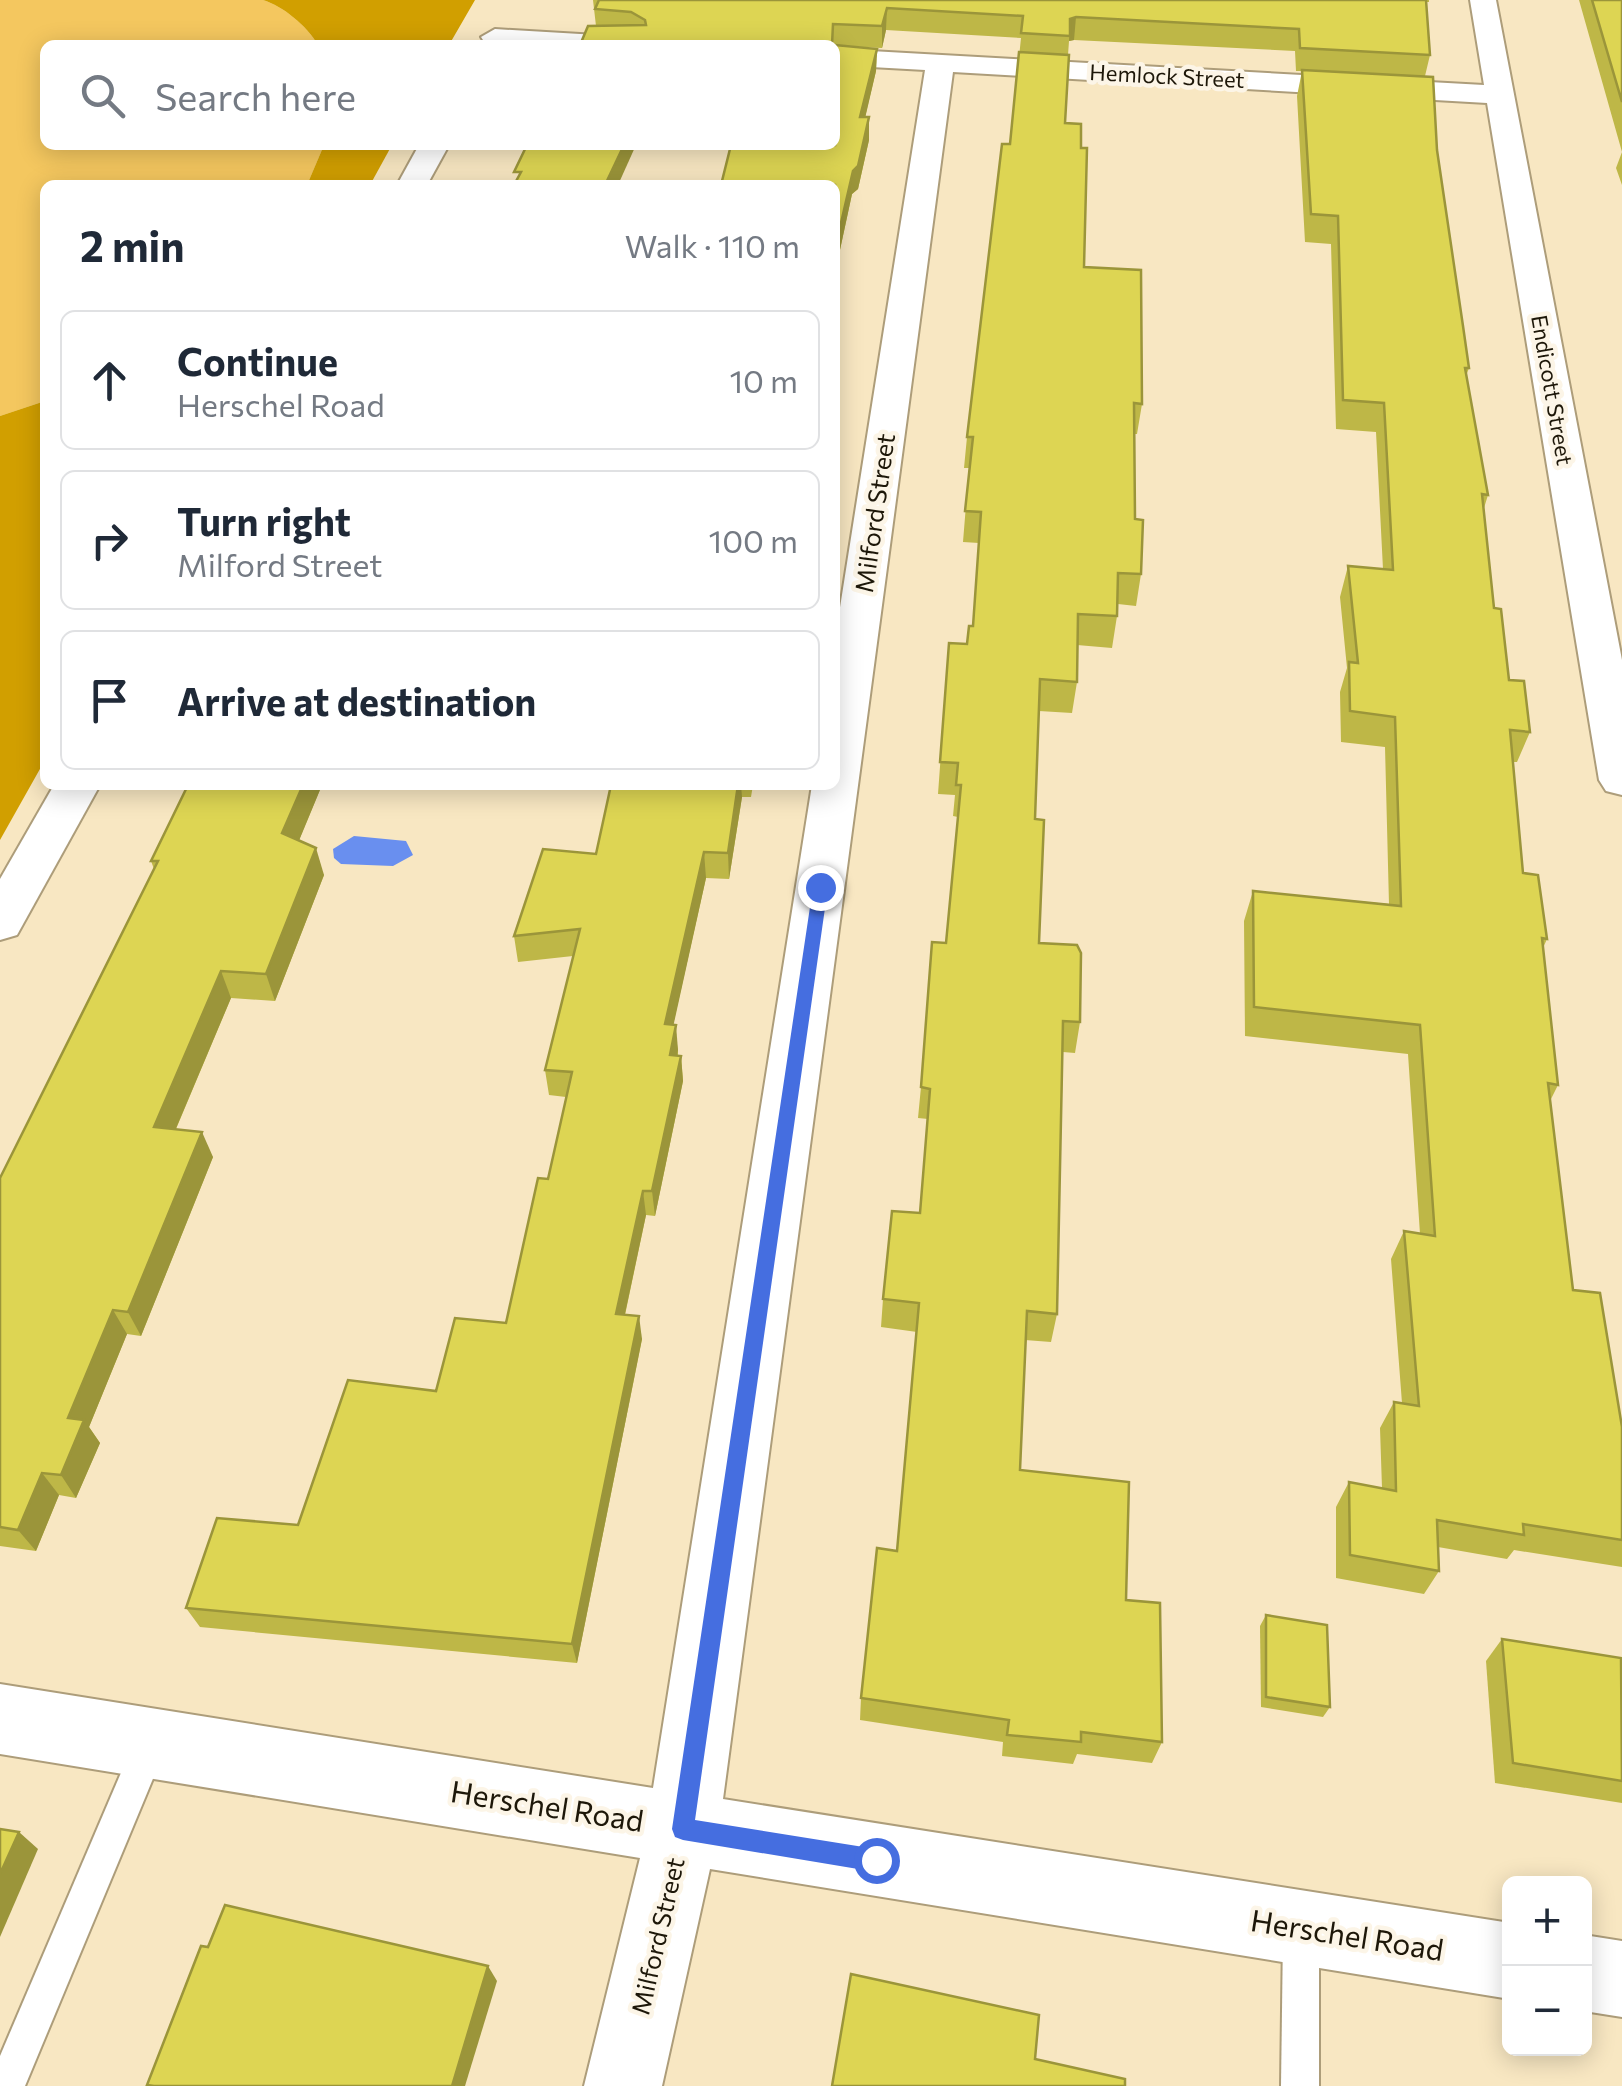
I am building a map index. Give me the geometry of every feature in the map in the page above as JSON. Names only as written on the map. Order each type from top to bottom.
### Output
[{"type":"street","name":"Endicott Street","points":[[1484,0],[1622,780]]},
{"type":"street","points":[[493,40],[509,12]]},
{"type":"street","name":"Hemlock Street","points":[[840,57],[1500,95]]},
{"type":"street","name":"Milford Street","points":[[840,750],[940,63]]},
{"type":"street","points":[[415,180],[431,150]]},
{"type":"street","points":[[0,922],[74,790]]},
{"type":"street","name":"Milford Street","points":[[623,2086],[683,1829],[834,790]]},
{"type":"street","name":"Herschel Road","points":[[0,1719],[1502,1961]]},
{"type":"street","points":[[1592,1974],[1622,1978]]},
{"type":"lane","points":[[6,2086],[151,1743]]},
{"type":"lane","points":[[1300,2086],[1301,1930]]},
{"type":"shaded area","points":[[0,0],[263,0],[294,18],[314,40],[40,40],[40,150],[322,150],[309,180],[40,180],[40,403],[0,416]]},
{"type":"shaded area","points":[[263,0],[475,0],[452,40],[314,40],[278,7]]},
{"type":"shaded area","points":[[322,150],[389,150],[373,180],[309,180]]},
{"type":"shaded area","points":[[40,403],[40,769],[0,840],[0,416]]},
{"type":"water","points":[[354,836],[406,841],[413,855],[393,866],[341,864],[334,858],[333,849]]},
{"type":"building","points":[[599,0],[1426,0],[1430,55],[1300,48],[1299,29],[1076,17],[1070,19],[1070,36],[1021,33],[1023,16],[887,8],[882,26],[833,24],[832,40],[582,40],[588,26],[646,25],[645,20],[631,12],[595,9]]},
{"type":"building","points":[[1592,0],[1622,0],[1622,102]]},
{"type":"building","points":[[840,45],[877,49],[860,117],[869,117],[840,227],[840,180],[722,180],[730,150],[840,150]]},
{"type":"building","points":[[1019,52],[1069,55],[1065,123],[1081,124],[1081,148],[1087,148],[1084,267],[1141,270],[1142,404],[1134,403],[1135,519],[1143,520],[1141,574],[1118,573],[1117,616],[1078,614],[1077,682],[1040,679],[1035,819],[1044,820],[1039,943],[1077,945],[1081,953],[1080,1022],[1063,1021],[1057,1314],[1027,1311],[1020,1470],[1129,1482],[1126,1600],[1160,1603],[1162,1742],[1081,1732],[1081,1742],[1007,1735],[1009,1720],[861,1698],[877,1548],[897,1551],[919,1303],[883,1299],[892,1211],[920,1213],[930,1089],[921,1087],[932,942],[946,943],[961,785],[956,785],[958,763],[940,762],[949,643],[967,644],[969,626],[973,626],[981,512],[965,511],[973,437],[967,437],[1002,144],[1010,144]]},
{"type":"building","points":[[1302,70],[1433,77],[1437,150],[1469,368],[1465,368],[1488,495],[1482,494],[1494,608],[1501,609],[1509,680],[1524,681],[1530,732],[1510,730],[1523,873],[1538,875],[1547,939],[1542,938],[1558,1085],[1548,1083],[1573,1290],[1600,1293],[1622,1427],[1622,1540],[1523,1524],[1524,1535],[1437,1520],[1439,1571],[1350,1555],[1349,1482],[1396,1491],[1394,1402],[1419,1406],[1404,1231],[1435,1236],[1420,1025],[1254,1007],[1253,891],[1401,906],[1395,717],[1350,711],[1349,662],[1358,663],[1348,566],[1393,570],[1384,403],[1343,400],[1338,216],[1311,214]]},
{"type":"building","points":[[525,150],[622,150],[607,180],[517,180],[521,172],[514,172]]},
{"type":"building","points":[[186,790],[301,790],[282,833],[316,848],[266,974],[221,971],[154,1127],[202,1132],[128,1312],[113,1310],[68,1418],[84,1420],[61,1475],[42,1473],[18,1530],[0,1527],[0,1178],[158,861],[151,861]]},
{"type":"building","points":[[610,790],[737,790],[728,853],[704,852],[665,1024],[676,1025],[670,1055],[681,1056],[652,1191],[643,1191],[616,1314],[639,1316],[572,1644],[186,1608],[217,1518],[298,1525],[348,1380],[436,1391],[455,1318],[506,1323],[538,1178],[548,1179],[572,1072],[545,1070],[580,929],[514,936],[543,849],[596,854]]},
{"type":"building","points":[[1266,1615],[1327,1625],[1330,1707],[1266,1697]]},
{"type":"building","points":[[1502,1639],[1621,1658],[1622,1781],[1513,1763]]},
{"type":"building","points":[[0,1829],[19,1832],[0,1874]]},
{"type":"building","points":[[225,1905],[488,1966],[452,2086],[147,2085],[201,1946],[208,1947]]},
{"type":"building","points":[[851,1974],[1039,2015],[1035,2059],[1125,2079],[1125,2086],[832,2086]]},
{"type":"route","points":[[820,887],[683,1829],[876,1860]]}]
